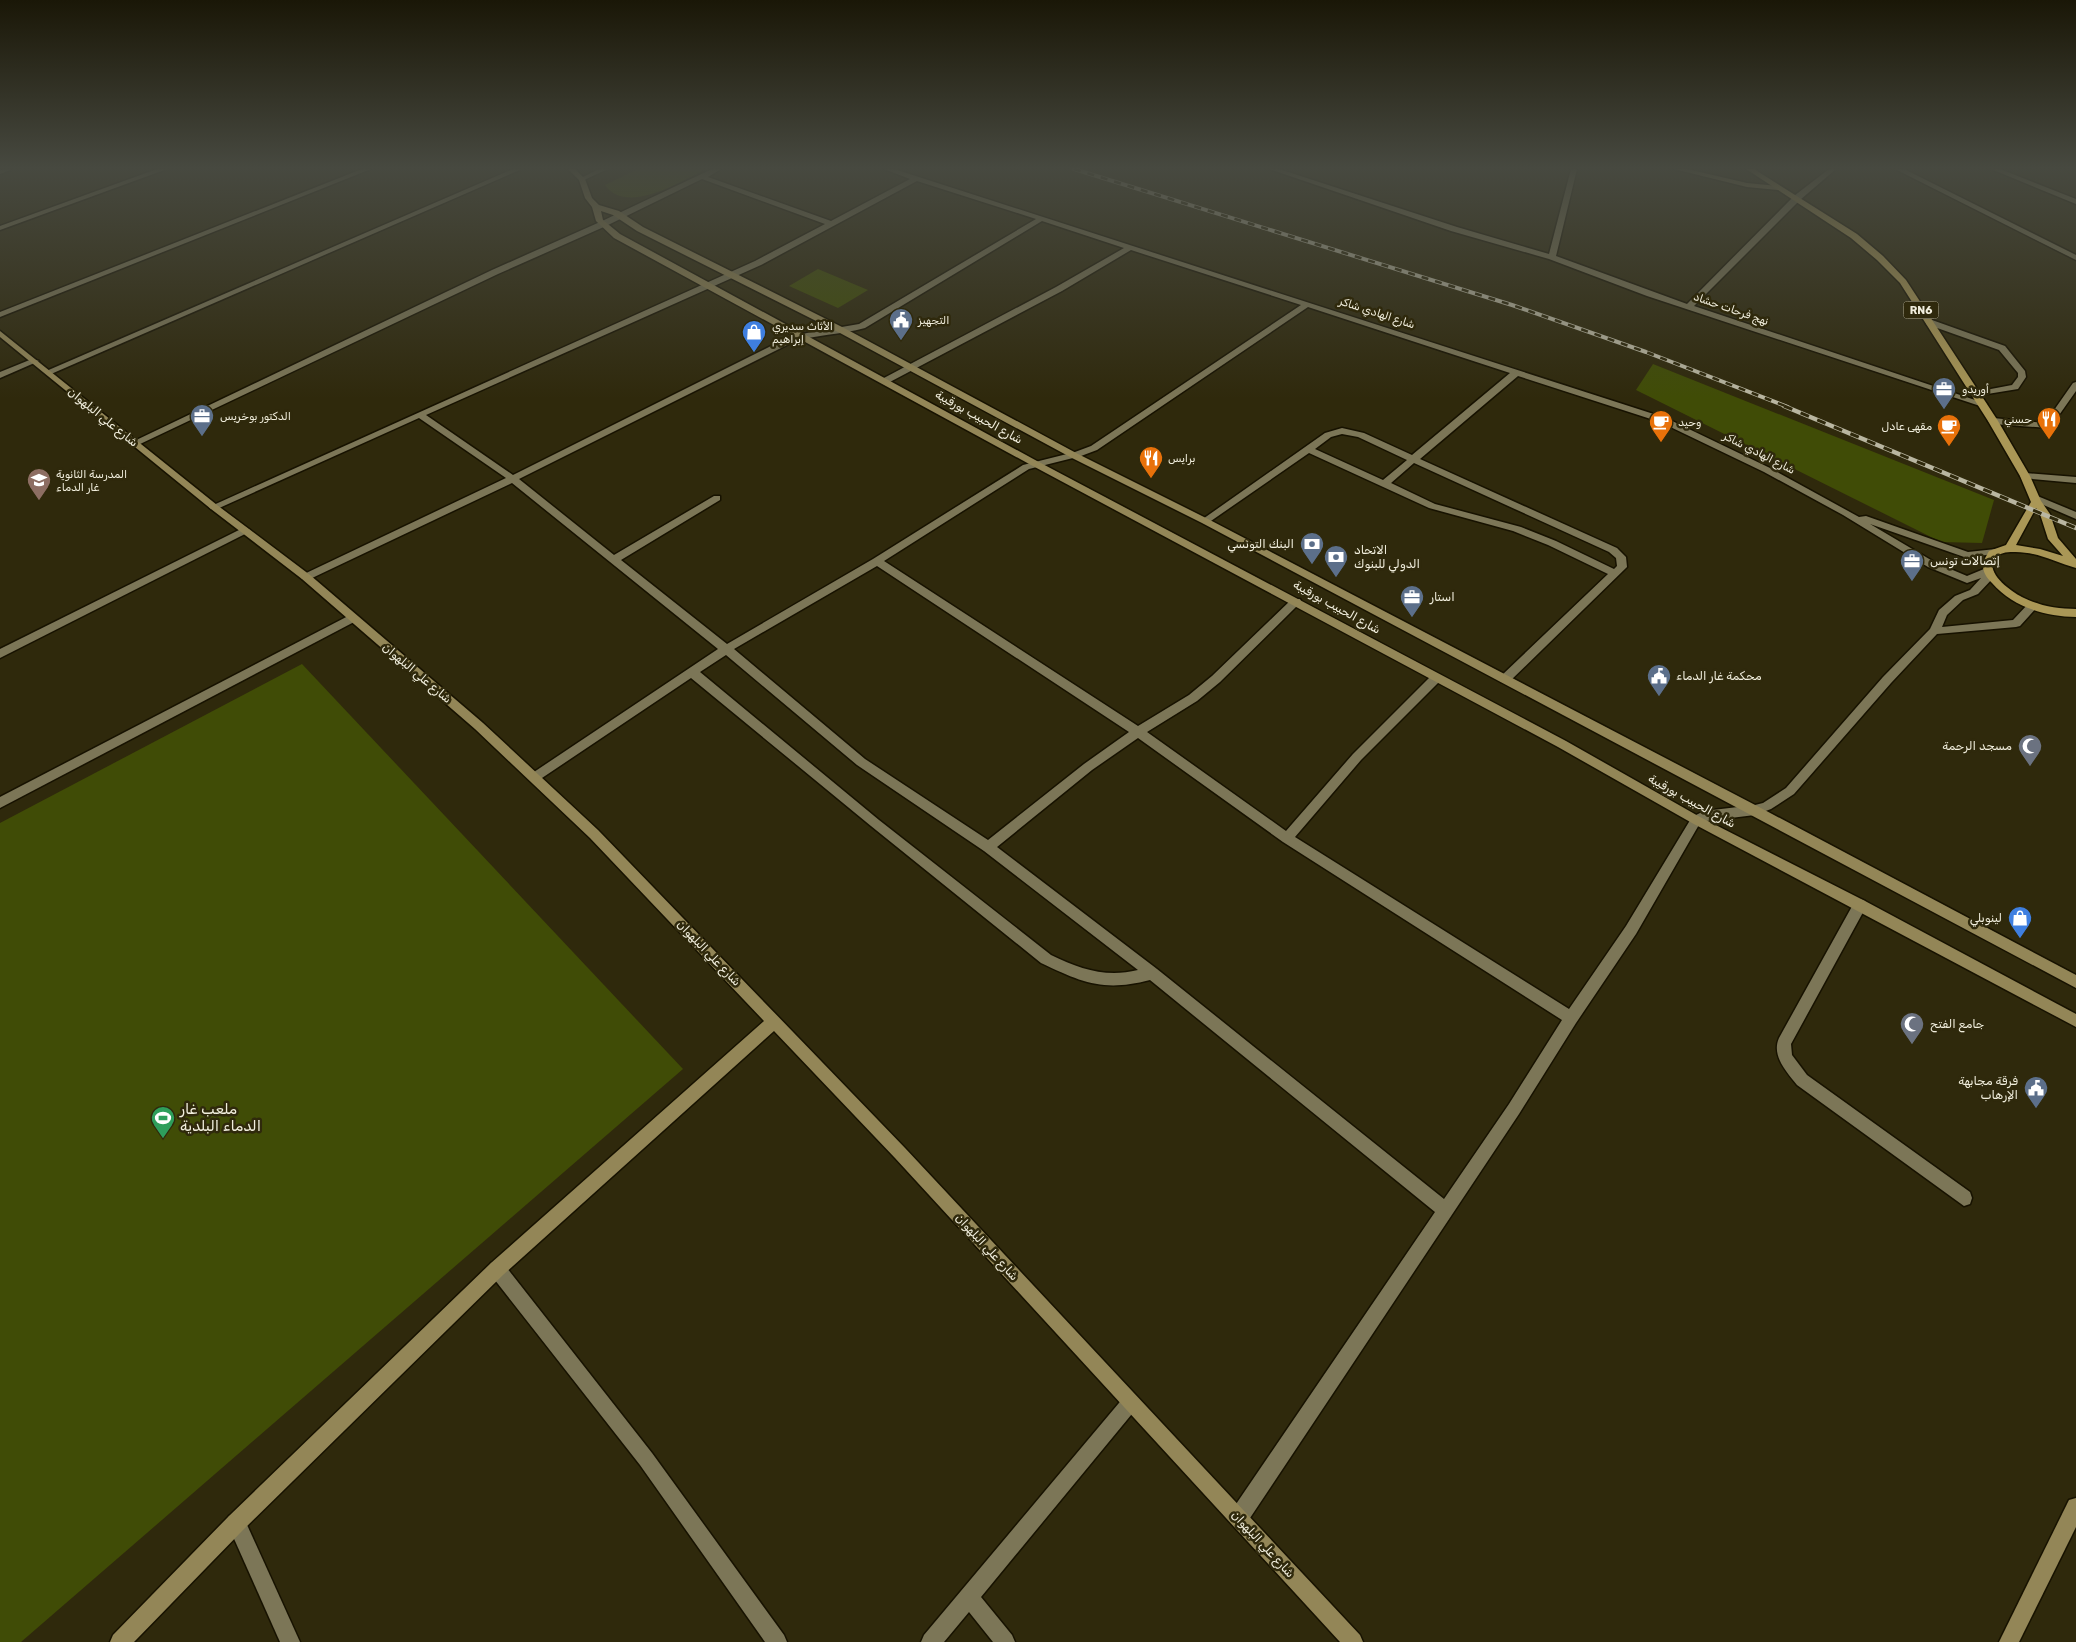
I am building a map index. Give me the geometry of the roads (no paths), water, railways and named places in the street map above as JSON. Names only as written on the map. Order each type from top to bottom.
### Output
[{"type":"main road","name":"RN6","points":[[1865,246],[1903,282],[1978,394],[2045,514],[2053,539],[2075,564]]},
{"type":"main road","points":[[2036,500],[2010,547],[1992,555],[1988,562],[1989,573],[2006,592],[2033,606],[2063,613],[2076,613]]},
{"type":"main road","name":"RN6","points":[[2004,550],[2022,549],[2041,552],[2075,564]]},
{"type":"main road","points":[[2063,613],[2076,620]]},
{"type":"street","points":[[0,315],[175,246]]},
{"type":"street","points":[[48,372],[341,246]]},
{"type":"street","points":[[135,443],[554,246]]},
{"type":"street","name":"شارع الحبيب بورقيبة","points":[[635,246],[1034,463],[1562,744],[1696,820],[1860,905],[2076,1021]]},
{"type":"street","name":"شارع الحبيب بورقيبة","points":[[673,246],[843,331],[1075,456],[1755,810],[2076,982]]},
{"type":"street","points":[[214,507],[710,285],[793,246]]},
{"type":"street","points":[[306,577],[412,528],[652,410],[765,351],[802,335],[843,331],[856,328],[875,319],[997,246]]},
{"type":"street","name":"شارع الهادي شاكر","points":[[1122,246],[1663,420],[1767,470],[1846,513],[1932,565],[1967,580],[1989,573]]},
{"type":"street","name":"نهج فرحات حشاد","points":[[1512,246],[1552,257],[1605,278],[1983,404]]},
{"type":"street","points":[[1552,257],[1555,246]]},
{"type":"street","points":[[1689,306],[1750,246]]},
{"type":"street","points":[[2051,246],[2076,258]]},
{"type":"street","points":[[885,381],[1059,288],[1129,248]]},
{"type":"street","points":[[535,777],[726,650],[877,561],[1034,463],[1075,456],[1094,448],[1307,304]]},
{"type":"street","points":[[1930,322],[2002,348],[2022,373],[2022,377],[2015,387],[1978,394]]},
{"type":"street","name":"شارع علي البلهوان","points":[[0,333],[214,507],[306,577],[464,713],[535,777],[594,834],[775,1021],[1353,1642]]},
{"type":"street","points":[[0,375],[35,360]]},
{"type":"street","points":[[1384,484],[1517,372]]},
{"type":"street","points":[[1993,421],[2047,426],[2076,384]]},
{"type":"street","points":[[420,414],[512,478],[726,650],[861,762],[988,847],[1152,973],[1446,1211]]},
{"type":"street","points":[[1205,522],[1335,432],[1350,431],[1614,550],[1621,557],[1622,567],[1505,679]]},
{"type":"street","points":[[1308,449],[1432,506],[1517,529],[1552,543],[1615,573]]},
{"type":"street","points":[[2025,476],[2076,480]]},
{"type":"street","points":[[613,560],[657,536],[717,498]]},
{"type":"street","points":[[2036,500],[2076,516]]},
{"type":"street","name":"شارع الهادي شاكر","points":[[1846,513],[1967,555],[2004,550]]},
{"type":"street","points":[[0,654],[245,530]]},
{"type":"street","points":[[877,561],[1138,732],[1287,838],[1570,1018]]},
{"type":"street","points":[[1239,1518],[1514,1109],[1570,1018],[1631,930],[1696,820],[1714,813],[1740,813],[1755,810],[1772,804],[1790,791],[1887,680],[1934,631],[1937,621],[1951,604],[1959,598],[1974,592],[1989,573]]},
{"type":"street","points":[[988,847],[1088,766],[1193,698],[1216,679],[1296,601]]},
{"type":"street","points":[[1934,631],[2016,623],[2033,606]]},
{"type":"street","points":[[0,804],[352,618]]},
{"type":"street","points":[[692,672],[868,817],[1046,959],[1074,972],[1111,981],[1128,980],[1152,973]]},
{"type":"street","points":[[1287,838],[1357,757],[1436,678]]},
{"type":"street","points":[[1860,905],[1784,1043],[1785,1057],[1802,1080],[1964,1198]]},
{"type":"street","points":[[120,1642],[236,1523],[496,1269],[775,1021]]},
{"type":"street","points":[[496,1269],[646,1459],[777,1642]]},
{"type":"street","points":[[932,1642],[1130,1403]]},
{"type":"street","points":[[2009,1642],[2076,1507]]},
{"type":"street","points":[[236,1523],[290,1642]]},
{"type":"street","points":[[970,1598],[1005,1642]]},
{"type":"railway","points":[[1321,246],[1512,305],[1646,352],[1788,407]]},
{"type":"railway","points":[[1784,406],[2076,528]]},
{"type":"place","name":"التجهيز","points":[[901,341]]},
{"type":"place","name":"الأثاث سديري إبراهيم","points":[[754,353]]},
{"type":"place","name":"أوريدو","points":[[1944,410]]},
{"type":"place","name":"الدكتور بوخريس","points":[[202,437]]},
{"type":"place","name":"حسني","points":[[2049,440]]},
{"type":"place","name":"وحيد","points":[[1661,443]]},
{"type":"place","name":"مقهى عادل","points":[[1949,447]]},
{"type":"place","name":"برايس","points":[[1151,479]]},
{"type":"place","name":"المدرسة الثانوية غار الدماء","points":[[39,501]]},
{"type":"place","name":"البنك التونسي","points":[[1312,565]]},
{"type":"place","name":"الاتحاد الدولي للبنوك","points":[[1336,578]]},
{"type":"place","name":"إتصالات تونس","points":[[1912,582]]},
{"type":"place","name":"استار","points":[[1412,618]]},
{"type":"place","name":"محكمة غار الدماء","points":[[1659,697]]},
{"type":"place","name":"مسجد الرحمة","points":[[2030,767]]},
{"type":"place","name":"لينوبلي","points":[[2020,939]]},
{"type":"place","name":"جامع الفتح","points":[[1912,1045]]},
{"type":"place","name":"فرقة مجابهة الإرهاب","points":[[2036,1109]]},
{"type":"place","name":"ملعب غار الدماء البلدية","points":[[163,1139]]}]
